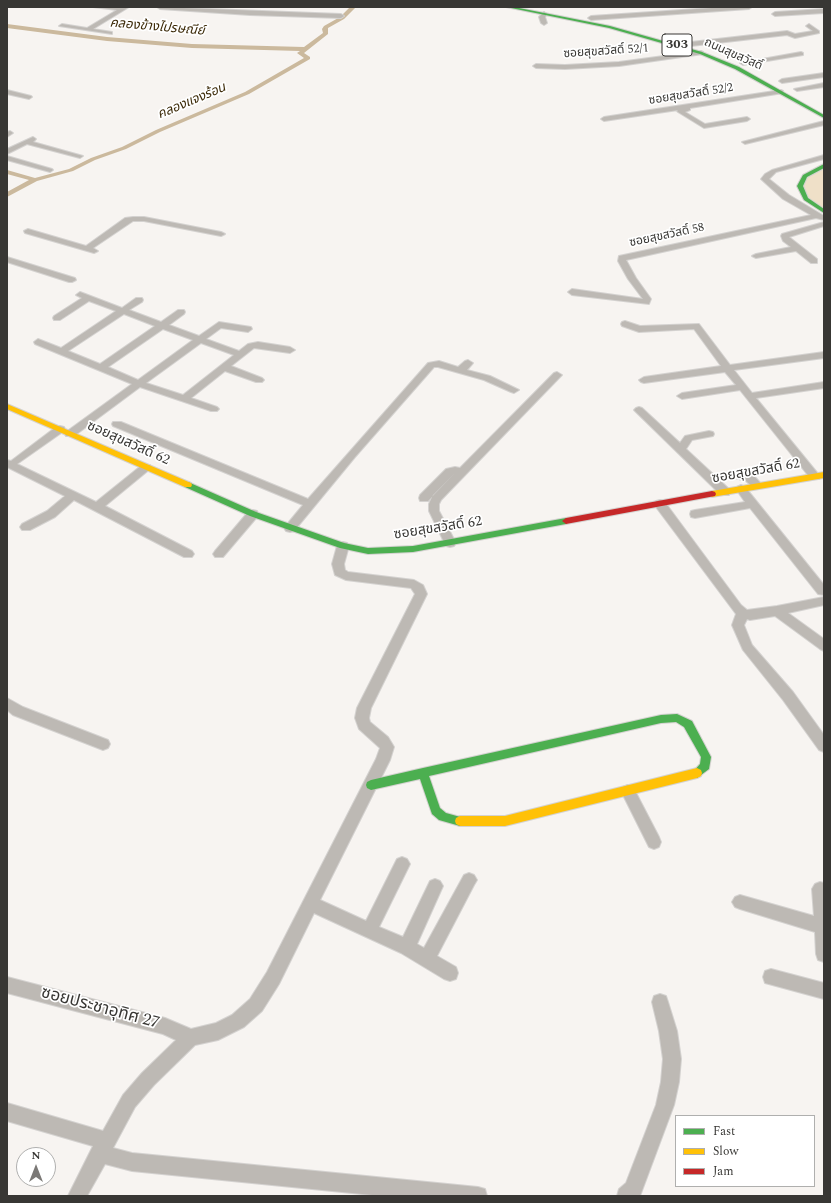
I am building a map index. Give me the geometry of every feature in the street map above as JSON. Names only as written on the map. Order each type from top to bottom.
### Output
[{"type":"main road","name":"ถนนสุขสวัสดิ์","points":[[508,7],[520,8],[544,18],[629,31],[701,53],[737,68],[824,117]]},
{"type":"main road","name":"ถนนสุขสวัสดิ์","points":[[534,7],[658,33],[762,71]]},
{"type":"main road","points":[[778,79],[810,97]]},
{"type":"main road","points":[[822,215],[806,199],[800,186],[805,176],[824,166]]},
{"type":"main road","name":"ซอยสุขสวัสดิ์ 62","points":[[7,406],[253,514],[343,546],[368,551],[394,551],[450,543],[741,489],[820,476]]},
{"type":"main road","points":[[371,785],[423,773],[661,719],[677,718],[688,724],[706,757],[705,766],[698,773],[505,821],[460,821],[443,817],[436,811],[423,773]]},
{"type":"street","points":[[96,7],[124,8]]},
{"type":"street","points":[[160,7],[250,13],[341,16]]},
{"type":"street","points":[[250,13],[253,7]]},
{"type":"street","points":[[590,18],[749,7]]},
{"type":"street","points":[[788,7],[797,12]]},
{"type":"street","points":[[88,30],[124,8]]},
{"type":"street","points":[[775,14],[824,11]]},
{"type":"street","points":[[62,26],[110,33]]},
{"type":"street","points":[[691,44],[787,33],[795,36],[817,32],[809,26]]},
{"type":"street","name":"ซอยสุขสวัสดิ์ 52/1","points":[[536,66],[564,67],[619,64],[701,53]]},
{"type":"street","points":[[743,63],[801,54]]},
{"type":"street","points":[[778,79],[824,75]]},
{"type":"street","points":[[797,89],[824,85]]},
{"type":"street","points":[[7,92],[29,97]]},
{"type":"street","points":[[747,120],[704,126],[680,111],[782,92]]},
{"type":"street","name":"ซอยสุขสวัสดิ์ 52/2","points":[[604,119],[782,92]]},
{"type":"street","points":[[745,142],[824,123]]},
{"type":"street","points":[[7,152],[34,138]]},
{"type":"street","points":[[26,142],[80,156]]},
{"type":"street","points":[[822,215],[786,197],[764,179],[767,175],[778,169],[824,157]]},
{"type":"street","points":[[9,161],[50,170]]},
{"type":"street","name":"ซอยสุขสวัสดิ์ 58","points":[[572,292],[646,302],[647,299],[632,279],[622,261],[622,258],[822,215]]},
{"type":"street","points":[[28,231],[90,250],[128,220],[133,219],[221,234]]},
{"type":"street","points":[[814,261],[786,239],[785,236],[824,224]]},
{"type":"street","points":[[756,256],[798,248]]},
{"type":"street","points":[[7,259],[72,280]]},
{"type":"street","points":[[57,318],[84,296],[240,354]]},
{"type":"street","points":[[62,351],[139,300]]},
{"type":"street","points":[[102,367],[181,312]]},
{"type":"street","points":[[625,324],[639,329],[696,326],[750,396],[820,476]]},
{"type":"street","points":[[70,434],[219,325],[248,329]]},
{"type":"street","points":[[38,342],[102,367],[140,384],[214,408]]},
{"type":"street","points":[[185,398],[240,354],[254,345],[290,350]]},
{"type":"street","points":[[644,380],[824,356]]},
{"type":"street","points":[[290,528],[378,424],[431,366],[439,364],[487,378],[500,386],[514,390]]},
{"type":"street","points":[[458,370],[463,369],[468,364]]},
{"type":"street","points":[[224,367],[259,380]]},
{"type":"street","points":[[450,543],[434,512],[434,504],[437,498],[557,375]]},
{"type":"street","points":[[750,396],[824,385]]},
{"type":"street","points":[[682,396],[743,387]]},
{"type":"street","points":[[639,410],[725,492]]},
{"type":"street","points":[[117,424],[310,504]]},
{"type":"street","points":[[60,430],[12,462],[188,554]]},
{"type":"street","points":[[680,449],[689,438],[709,434]]},
{"type":"street","points":[[97,507],[146,467]]},
{"type":"street","points":[[424,498],[450,471],[462,472]]},
{"type":"street","points":[[732,474],[750,478],[758,486]]},
{"type":"street","points":[[660,504],[737,608],[743,613],[750,615],[777,611],[823,596],[741,489]]},
{"type":"street","points":[[26,527],[51,514],[74,495]]},
{"type":"street","points":[[695,514],[752,504]]},
{"type":"street","points":[[219,554],[253,514]]},
{"type":"street","points":[[77,1196],[129,1101],[148,1079],[190,1038],[218,1031],[238,1021],[256,1005],[273,978],[383,760],[387,747],[383,741],[364,725],[362,718],[364,708],[421,594],[420,588],[414,584],[346,576],[339,572],[338,564],[343,546]]},
{"type":"street","points":[[777,611],[824,646]]},
{"type":"street","points":[[743,613],[738,625],[747,647],[788,696],[824,746]]},
{"type":"street","points":[[7,703],[18,711],[103,744]]},
{"type":"street","points":[[628,791],[654,842]]},
{"type":"street","points":[[370,929],[402,864]]},
{"type":"street","points":[[427,958],[469,880]]},
{"type":"street","points":[[407,947],[435,886]]},
{"type":"street","points":[[820,889],[824,954]]},
{"type":"street","points":[[740,902],[822,926]]},
{"type":"street","points":[[311,904],[370,929],[407,947],[450,973]]},
{"type":"street","points":[[771,977],[824,990]]},
{"type":"street","name":"ซอยประชาอุทิศ 27","points":[[7,985],[165,1026],[190,1038]]},
{"type":"street","points":[[626,1196],[633,1189],[663,1111],[670,1082],[672,1059],[668,1031],[660,1002]]},
{"type":"street","points":[[7,1112],[103,1147],[132,1162],[478,1196]]},
{"type":"shaded area","points":[[824,167],[824,212],[804,199],[801,180]]},
{"type":"waterway","name":"คลองแจงร้อน","points":[[35,180],[71,170],[93,159],[124,148],[158,131],[247,93],[308,58],[300,53],[326,33],[326,27],[342,18],[353,7]]},
{"type":"waterway","name":"คลองข้างไปรษณีย์","points":[[7,26],[107,39],[192,46],[305,49]]},
{"type":"waterway","points":[[7,172],[35,180]]},
{"type":"waterway","name":"คลองแจงร้อน","points":[[7,195],[35,180]]},
{"type":"traffic: fast","points":[[508,7],[610,27],[701,53],[737,68],[824,117]]},
{"type":"traffic: fast","points":[[824,166],[805,176],[800,186],[806,199],[824,211]]},
{"type":"traffic: fast","points":[[188,485],[253,514],[343,546],[368,551],[413,549],[566,521]]},
{"type":"traffic: fast","points":[[371,785],[661,719],[677,718],[688,724],[706,757],[705,766],[697,773]]},
{"type":"traffic: fast","points":[[423,773],[436,811],[443,817],[460,821]]},
{"type":"traffic: slow","points":[[7,406],[188,485]]},
{"type":"traffic: slow","points":[[712,494],[824,475]]},
{"type":"traffic: slow","points":[[460,821],[505,821],[697,773]]},
{"type":"traffic: jam","points":[[566,521],[712,494]]}]
